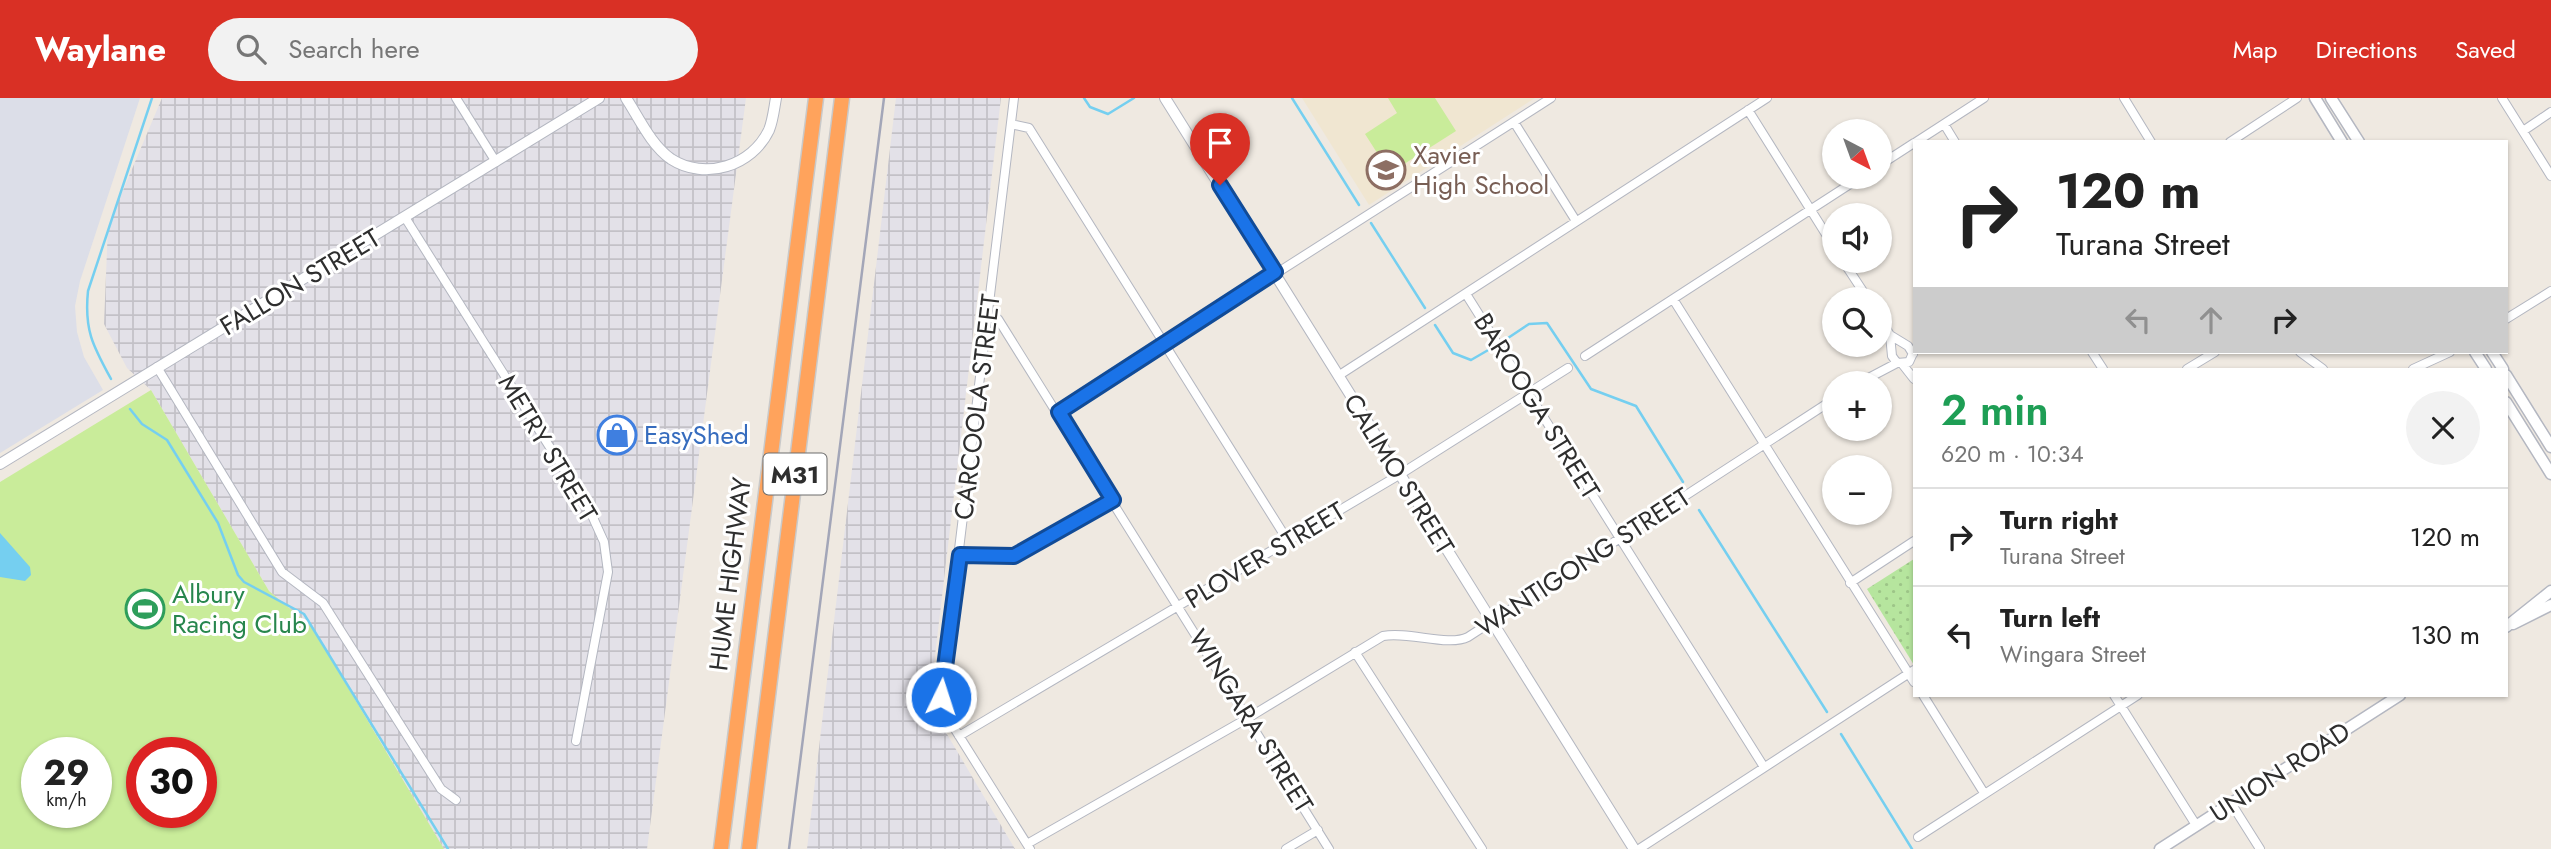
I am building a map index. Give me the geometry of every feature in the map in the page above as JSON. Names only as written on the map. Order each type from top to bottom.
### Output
[{"type":"highway","name":"HUME HIGHWAY","points":[[721,849],[816,98]]},
{"type":"highway","name":"HUME HIGHWAY","points":[[749,849],[842,98]]},
{"type":"main road","points":[[2315,98],[2341,140]]},
{"type":"main road","points":[[2331,98],[2358,140]]},
{"type":"main road","points":[[2508,377],[2551,447]]},
{"type":"main road","points":[[2508,405],[2551,474]]},
{"type":"main road","points":[[2508,625],[2551,591]]},
{"type":"main road","points":[[2508,626],[2551,605]]},
{"type":"main road","name":"UNION ROAD","points":[[2160,849],[2397,697]]},
{"type":"street","points":[[456,98],[496,162]]},
{"type":"street","name":"FALLON STREET","points":[[0,464],[406,219],[599,98]]},
{"type":"street","points":[[626,98],[650,137],[670,158],[683,165],[711,169],[734,163],[756,149],[768,132],[776,98]]},
{"type":"street","name":"CARCOOLA STREET","points":[[959,736],[946,715],[941,697],[942,673],[960,555],[1014,98]]},
{"type":"street","name":"CALIMO STREET","points":[[1165,98],[1490,622],[1636,849]]},
{"type":"street","points":[[1059,412],[1551,98]]},
{"type":"street","points":[[1338,376],[1767,98]]},
{"type":"street","points":[[1918,140],[1984,98]]},
{"type":"street","points":[[2124,98],[2150,140]]},
{"type":"street","points":[[2233,140],[2297,98]]},
{"type":"street","points":[[2502,98],[2551,176]]},
{"type":"street","points":[[1748,110],[1822,228]]},
{"type":"street","points":[[2523,131],[2551,112]]},
{"type":"street","points":[[1514,122],[1576,221]]},
{"type":"street","points":[[1011,124],[1029,128],[1288,541]]},
{"type":"street","points":[[1944,124],[1954,140]]},
{"type":"street","points":[[1892,157],[1913,143]]},
{"type":"street","points":[[1585,356],[1842,189]]},
{"type":"street","name":"METRY STREET","points":[[406,219],[590,511],[604,541],[608,572],[576,741]]},
{"type":"street","points":[[2508,319],[2551,291]]},
{"type":"street","name":"BAROOGA STREET","points":[[1466,295],[1764,767]]},
{"type":"street","points":[[1636,849],[1913,675],[1850,583],[1673,299]]},
{"type":"street","name":"WINGARA STREET","points":[[988,316],[998,319],[1059,412],[1329,849]]},
{"type":"street","points":[[1892,337],[1905,353],[1913,371]]},
{"type":"street","points":[[1876,371],[1905,353]]},
{"type":"street","points":[[1905,353],[1913,376]]},
{"type":"street","points":[[2189,368],[2212,354]]},
{"type":"street","points":[[2303,354],[2322,368]]},
{"type":"street","points":[[2415,368],[2446,354]]},
{"type":"street","points":[[157,367],[282,572],[323,603],[441,789],[456,800]]},
{"type":"street","name":"PLOVER STREET","points":[[959,736],[1399,475],[1568,368]]},
{"type":"street","name":"WANTIGONG STREET","points":[[1028,846],[1383,636],[1400,633],[1462,640],[1822,407]]},
{"type":"street","points":[[960,555],[1014,556],[1113,500]]},
{"type":"street","points":[[1850,583],[1913,542]]},
{"type":"street","points":[[1356,652],[1482,849]]},
{"type":"street","points":[[1924,697],[1984,793]]},
{"type":"street","points":[[2115,697],[2196,825]]},
{"type":"street","points":[[1918,836],[2135,697]]},
{"type":"street","points":[[959,736],[1028,846]]},
{"type":"street","points":[[2231,803],[2260,849]]},
{"type":"street","points":[[1286,849],[1318,830]]},
{"type":"shaded area","points":[[0,98],[140,98],[80,281],[75,306],[77,332],[84,357],[103,390],[0,453]]},
{"type":"shaded area","points":[[162,98],[746,98],[647,849],[444,849],[312,627],[269,591],[151,390],[127,368],[104,324],[108,226]]},
{"type":"shaded area","points":[[896,98],[1001,98],[934,664],[935,714],[1015,849],[807,849]]},
{"type":"shaded area","name":"Xavier High School","points":[[1302,98],[1535,98],[1369,205]]},
{"type":"green space","points":[[1388,98],[1435,98],[1456,131],[1390,173],[1365,134],[1397,113]]},
{"type":"green space","name":"Albury Racing Club","points":[[151,390],[269,591],[312,627],[444,849],[0,849],[0,482]]},
{"type":"green space","points":[[1913,560],[1913,663],[1867,589]]},
{"type":"water","points":[[0,533],[30,567],[31,575],[25,581],[0,577]]},
{"type":"waterway","points":[[111,379],[91,337],[87,317],[88,291],[152,98]]},
{"type":"waterway","points":[[1084,98],[1090,107],[1108,114],[1134,98]]},
{"type":"waterway","points":[[1292,98],[1359,205]]},
{"type":"waterway","points":[[1371,223],[1425,308]]},
{"type":"waterway","points":[[1508,338],[1529,324],[1547,323],[1591,389],[1636,406],[1683,482]]},
{"type":"waterway","points":[[1435,325],[1453,353],[1471,360],[1490,349]]},
{"type":"waterway","points":[[130,409],[142,424],[167,440],[218,523],[238,575],[244,582],[304,614],[448,849]]},
{"type":"waterway","points":[[1699,510],[1827,712]]},
{"type":"waterway","points":[[1841,734],[1912,849]]},
{"type":"railway","points":[[789,849],[884,98]]},
{"type":"place","name":"Xavier High School","points":[[1386,170]]},
{"type":"place","name":"EasyShed","points":[[617,435]]},
{"type":"place","name":"Albury Racing Club","points":[[145,609]]},
{"type":"route","points":[[941,697],[942,673],[960,555],[1014,556],[1113,500],[1059,412],[1275,272],[1220,185]]}]
